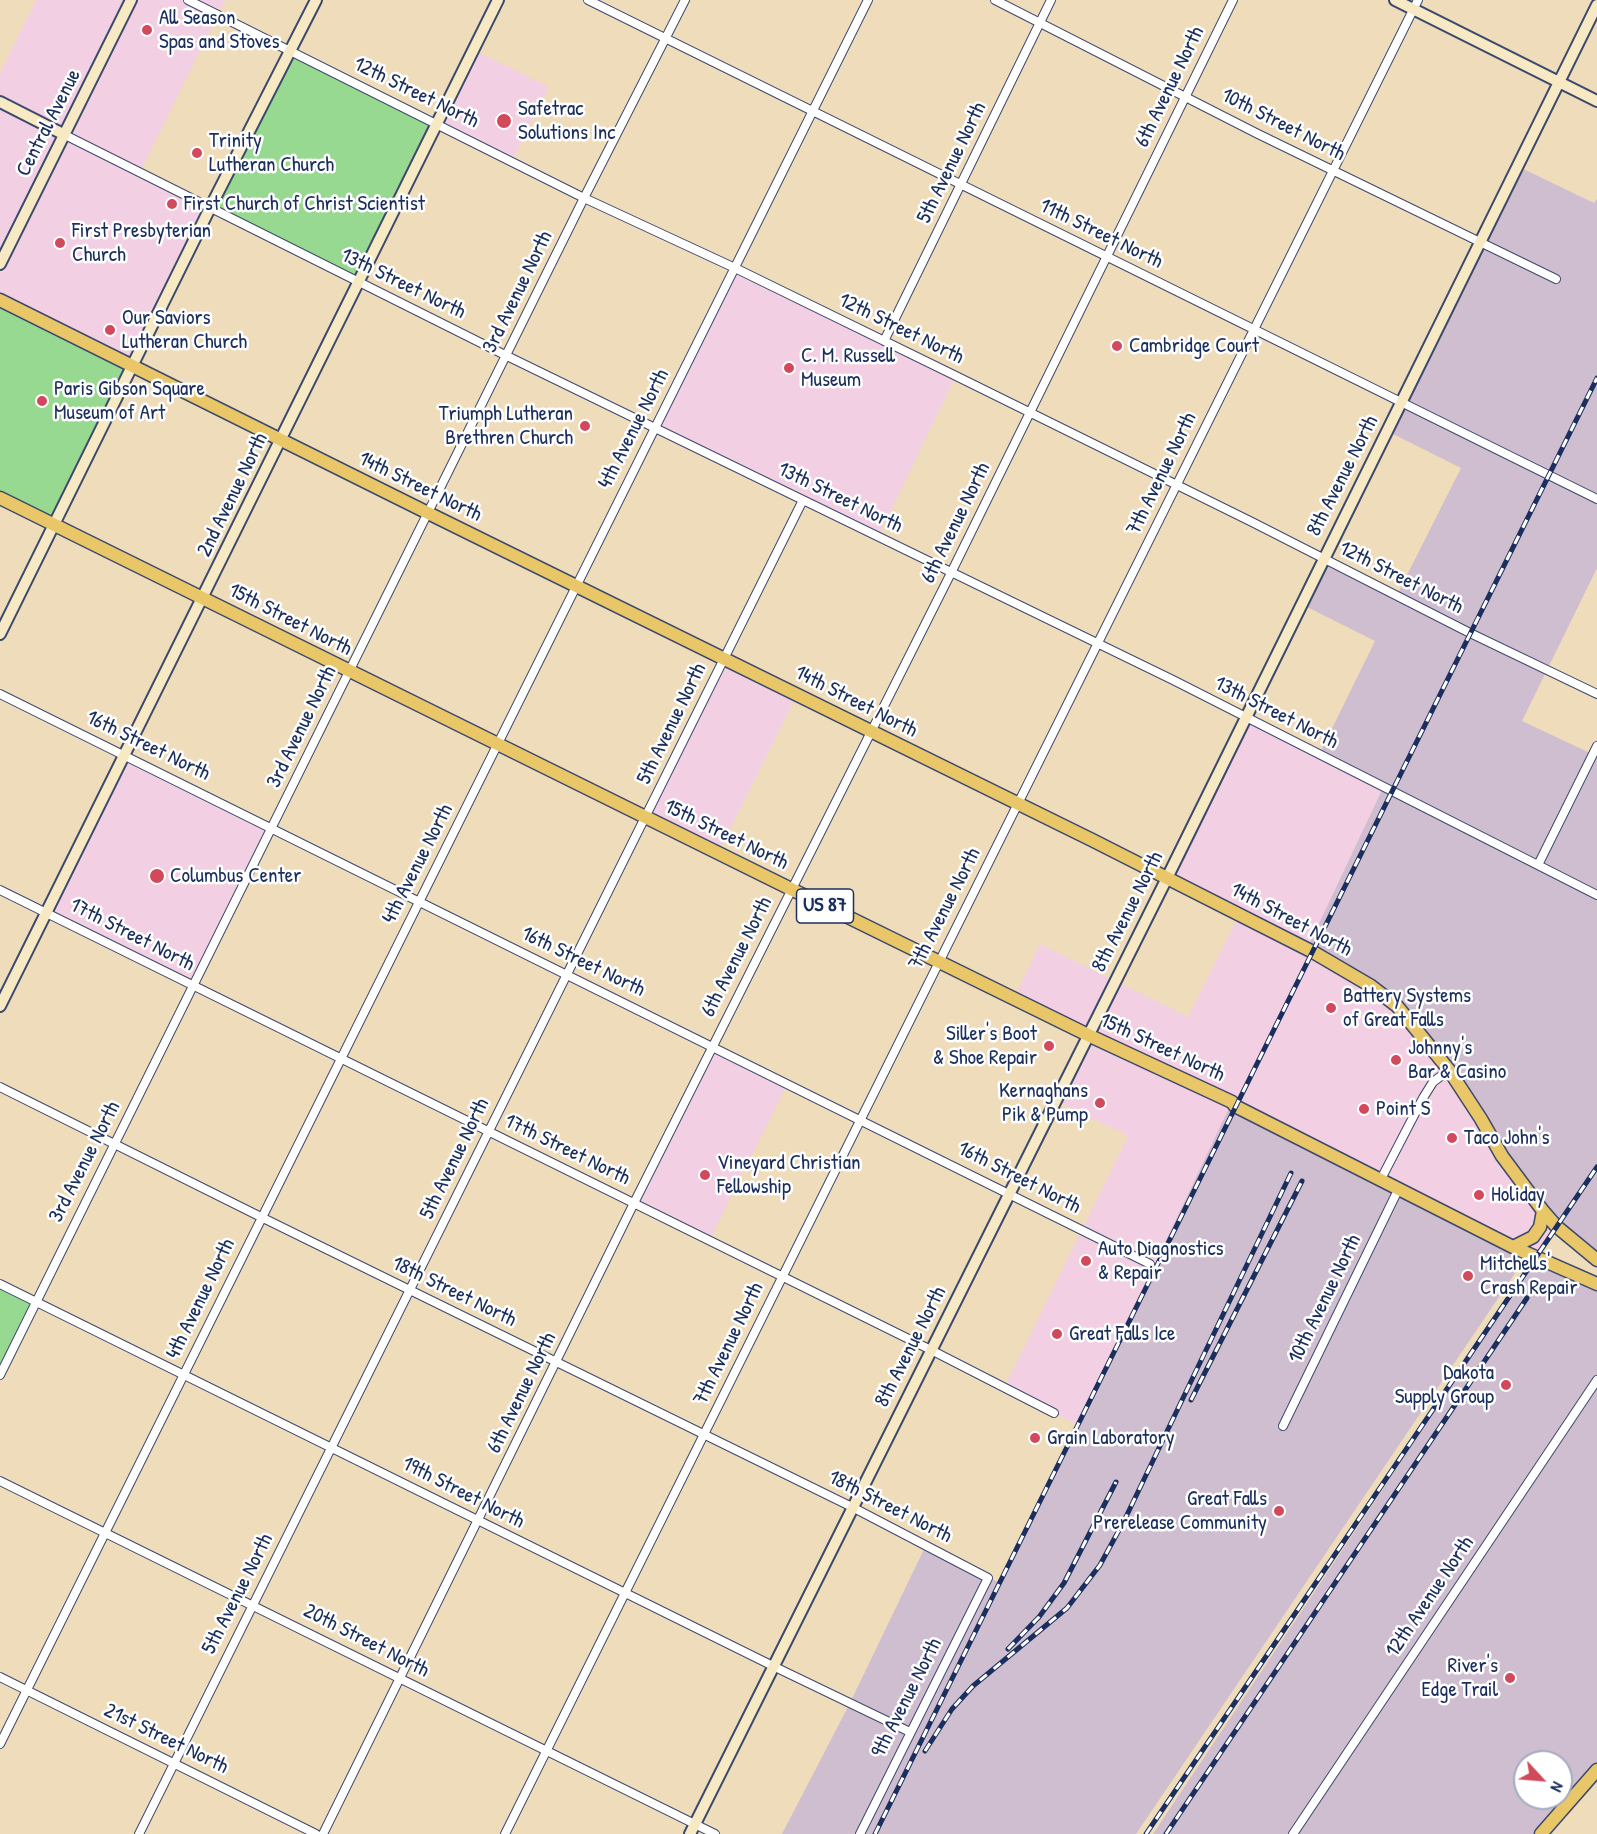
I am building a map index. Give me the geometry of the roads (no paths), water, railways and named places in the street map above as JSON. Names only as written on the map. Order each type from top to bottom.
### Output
[{"type":"main road","name":"14th Street North","points":[[0,300],[1167,878],[1313,952],[1371,986],[1397,1006],[1449,1070],[1502,1156],[1543,1211],[1597,1260]]},
{"type":"main road","name":"15th Street North","points":[[0,498],[1088,1035],[1232,1102],[1513,1246],[1597,1284]]},
{"type":"main road","points":[[1513,1246],[1533,1237],[1540,1227],[1543,1211]]},
{"type":"main road","points":[[1541,1834],[1597,1770]]},
{"type":"street","name":"Central Avenue","points":[[0,264],[131,0]]},
{"type":"street","name":"12th Street North","points":[[188,0],[584,198],[735,268],[1597,694]]},
{"type":"street","points":[[0,634],[210,208],[316,0]]},
{"type":"street","name":"2nd Avenue North","points":[[0,1006],[498,0]]},
{"type":"street","name":"11th Street North","points":[[588,0],[1597,499]]},
{"type":"street","name":"3rd Avenue North","points":[[0,1375],[584,198],[685,0]]},
{"type":"street","name":"4th Avenue North","points":[[0,1744],[868,0]]},
{"type":"street","name":"10th Street North","points":[[995,0],[1041,21],[1332,170],[1556,279]]},
{"type":"street","name":"5th Avenue North","points":[[884,341],[1051,0]]},
{"type":"street","name":"6th Avenue North","points":[[323,1834],[634,1203],[1108,257],[1233,0]]},
{"type":"street","points":[[1395,0],[1415,4],[1597,101]]},
{"type":"street","name":"7th Avenue North","points":[[506,1834],[1415,4]]},
{"type":"street","name":"8th Avenue North","points":[[692,1829],[775,1667],[852,1507],[1167,878],[1597,5]]},
{"type":"street","points":[[0,102],[65,135]]},
{"type":"street","name":"13th Street North","points":[[65,135],[507,356],[655,426],[1246,717],[1597,895]]},
{"type":"street","name":"5th Avenue North","points":[[139,1834],[803,500]]},
{"type":"street","name":"16th Street North","points":[[0,693],[1150,1264]]},
{"type":"street","points":[[1538,865],[1597,746]]},
{"type":"street","name":"17th Street North","points":[[0,890],[1054,1413]]},
{"type":"street","points":[[1381,1179],[1423,1098],[1433,1082],[1449,1070]]},
{"type":"street","name":"18th Street North","points":[[0,1087],[261,1218],[706,1434],[988,1578]]},
{"type":"street","name":"10th Avenue North","points":[[1283,1426],[1399,1188]]},
{"type":"street","name":"19th Street North","points":[[0,1284],[910,1732]]},
{"type":"street","name":"12th Avenue North","points":[[1293,1834],[1597,1380]]},
{"type":"street","name":"20th Street North","points":[[0,1481],[400,1678],[692,1829],[715,1834]]},
{"type":"street","name":"9th Avenue North","points":[[860,1834],[988,1578]]},
{"type":"street","name":"21st Street North","points":[[0,1677],[316,1834]]},
{"type":"railway","points":[[875,1834],[1597,378]]},
{"type":"railway","points":[[1146,1834],[1597,1167]]},
{"type":"railway","points":[[925,1751],[952,1709],[973,1686],[1067,1608],[1100,1565],[1124,1521],[1291,1173]]},
{"type":"railway","points":[[1191,1400],[1302,1181]]},
{"type":"railway","points":[[1166,1834],[1527,1298]]},
{"type":"railway","points":[[1008,1649],[1039,1617],[1064,1583],[1116,1482]]},
{"type":"place","name":"All Season Spas and Stoves","points":[[147,30]]},
{"type":"place","name":"Safetrac Solutions Inc","points":[[504,121]]},
{"type":"place","name":"Trinity Lutheran Church","points":[[197,153]]},
{"type":"place","name":"First Church of Christ Scientist","points":[[172,204]]},
{"type":"place","name":"First Presbyterian Church","points":[[60,243]]},
{"type":"place","name":"Our Saviors Lutheran Church","points":[[110,330]]},
{"type":"place","name":"Cambridge Court","points":[[1117,346]]},
{"type":"place","name":"C. M. Russell Museum","points":[[789,368]]},
{"type":"place","name":"Paris Gibson Square Museum of Art","points":[[42,401]]},
{"type":"place","name":"Triumph Lutheran Brethren Church","points":[[585,426]]},
{"type":"place","name":"Columbus Center","points":[[157,876]]},
{"type":"place","name":"Battery Systems of Great Falls","points":[[1331,1008]]},
{"type":"place","name":"Siller's Boot & Shoe Repair","points":[[1049,1046]]},
{"type":"place","name":"Johnny's Bar & Casino","points":[[1396,1060]]},
{"type":"place","name":"Kernaghans Pik & Pump","points":[[1100,1103]]},
{"type":"place","name":"Point S","points":[[1364,1109]]},
{"type":"place","name":"Taco John's","points":[[1452,1138]]},
{"type":"place","name":"Vineyard Christian Fellowship","points":[[705,1175]]},
{"type":"place","name":"Holiday","points":[[1479,1195]]},
{"type":"place","name":"Auto Diagnostics & Repair","points":[[1086,1261]]},
{"type":"place","name":"Mitchells' Crash Repair","points":[[1468,1276]]},
{"type":"place","name":"Great Falls Ice","points":[[1057,1334]]},
{"type":"place","name":"Dakota Supply Group","points":[[1506,1385]]},
{"type":"place","name":"Grain Laboratory","points":[[1035,1438]]},
{"type":"place","name":"Great Falls Prerelease Community","points":[[1279,1511]]},
{"type":"place","name":"River's Edge Trail","points":[[1510,1678]]}]
